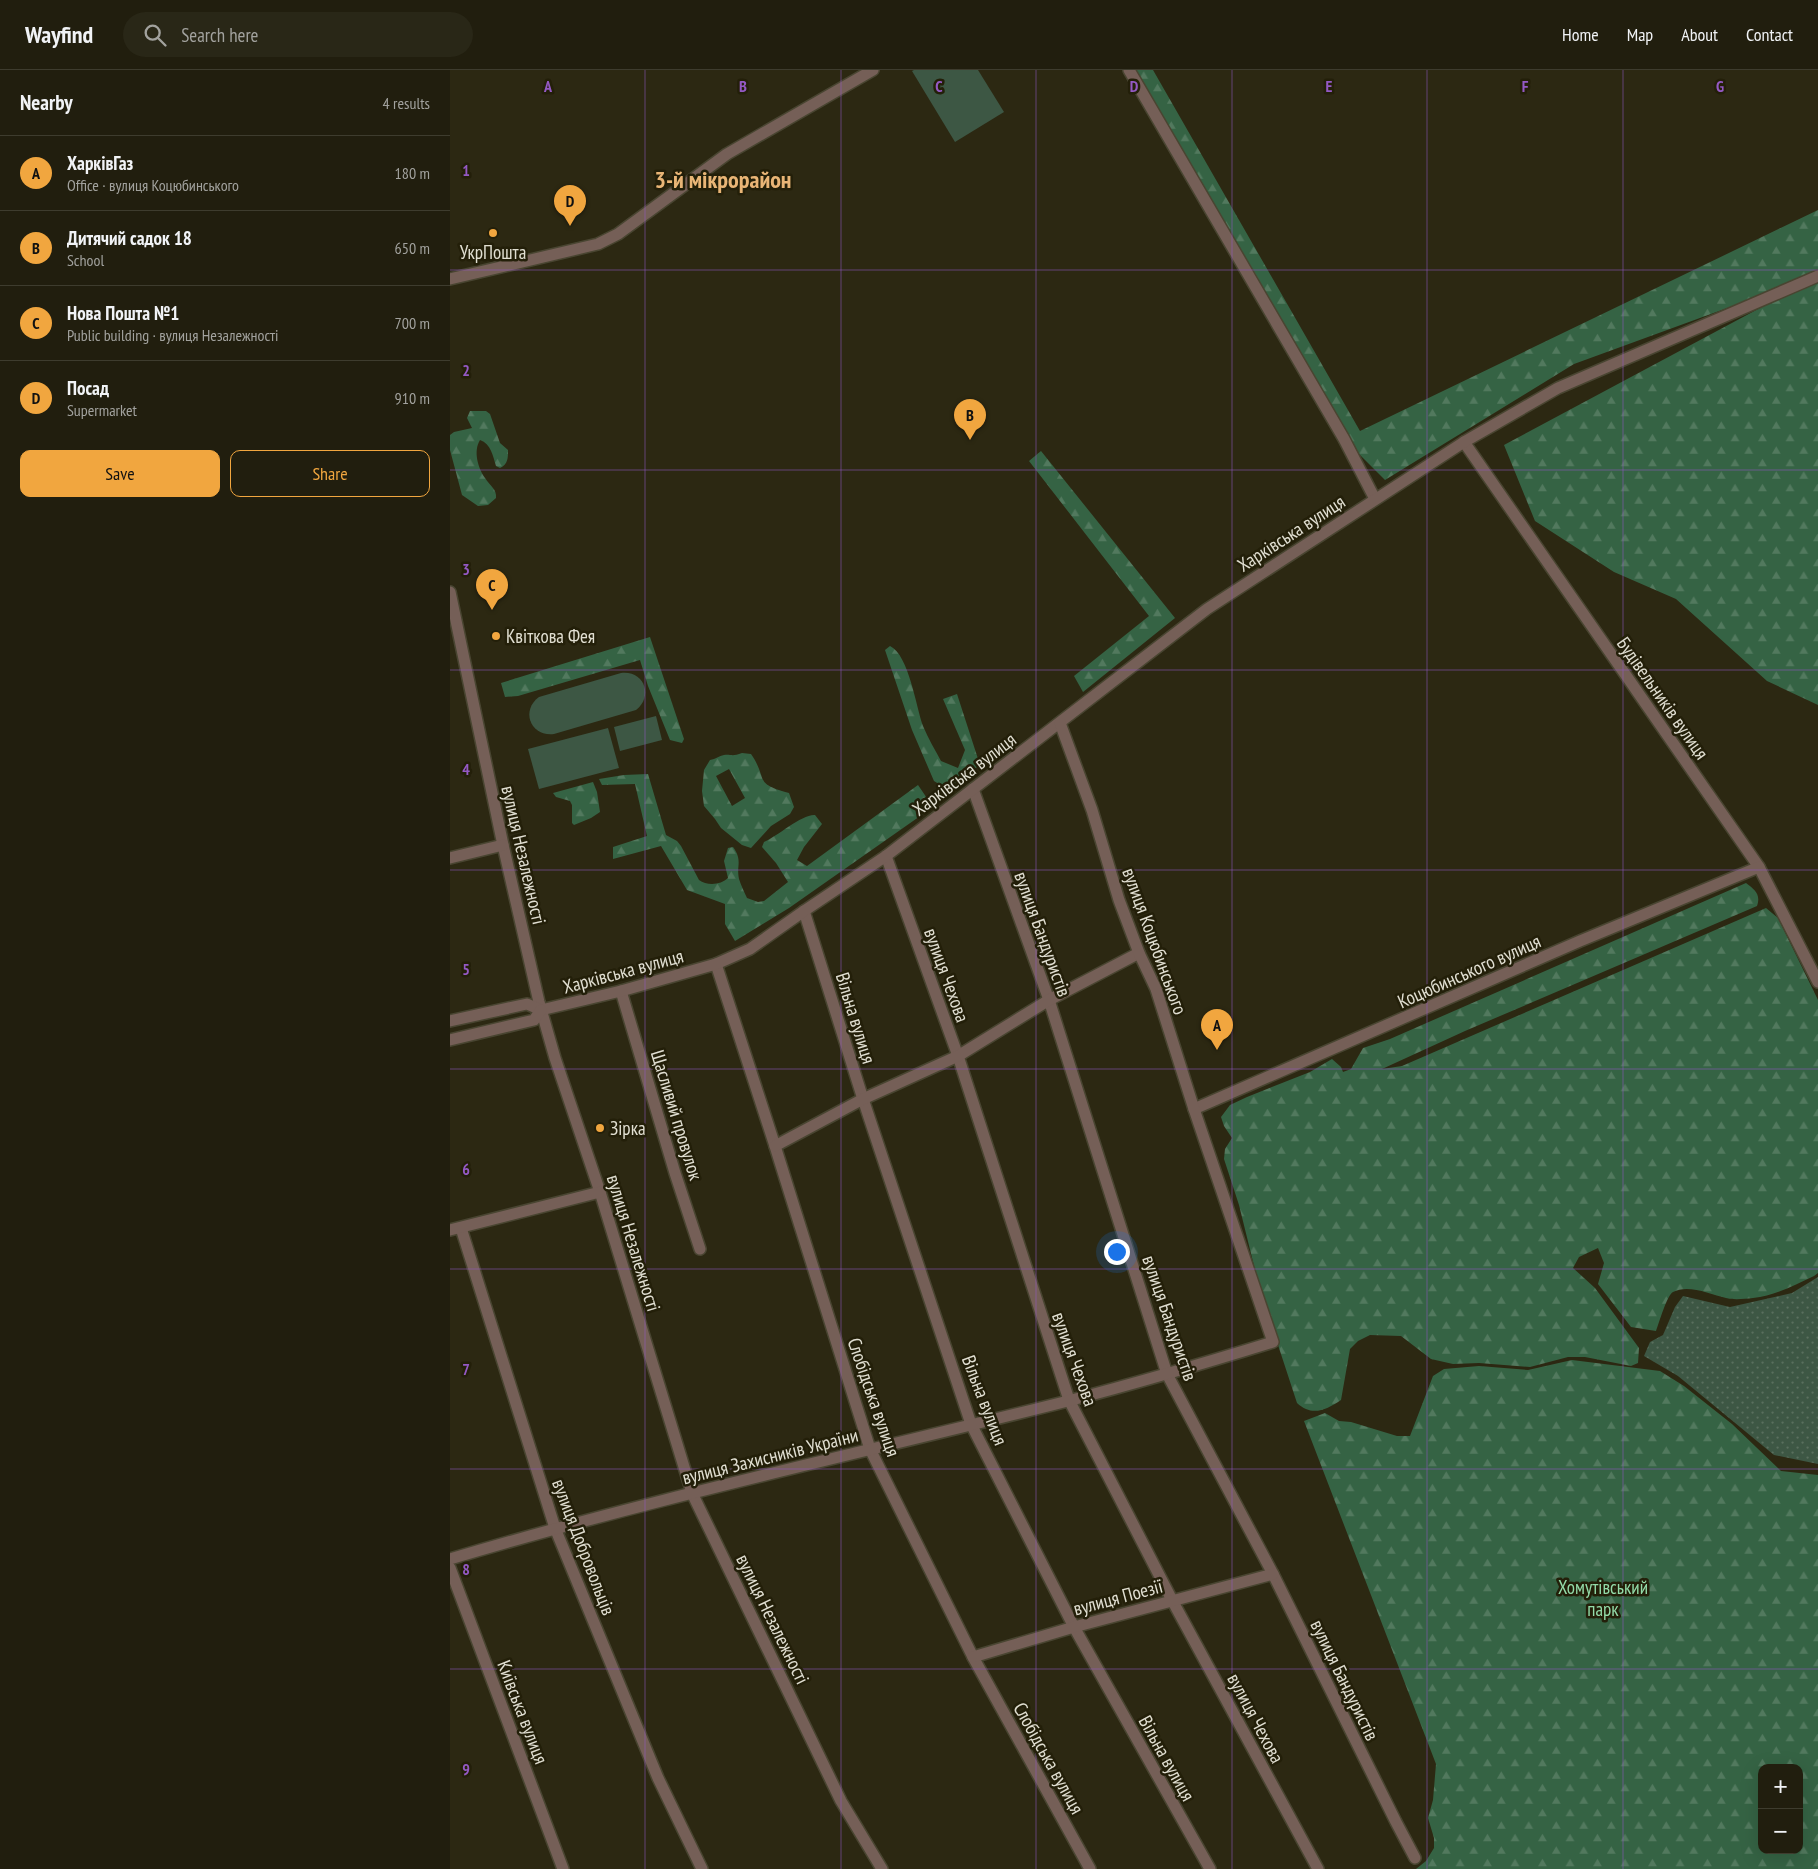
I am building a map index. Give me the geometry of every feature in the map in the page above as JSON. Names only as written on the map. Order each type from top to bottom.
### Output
[{"type":"street","points":[[450,279],[598,244],[618,234],[727,154],[873,70]]},
{"type":"street","points":[[1128,70],[1344,439],[1375,499]]},
{"type":"street","name":"Харківська вулиця","points":[[450,1021],[527,1004],[541,1010],[716,964],[750,949],[886,856],[1207,609],[1464,442],[1558,388],[1818,276]]},
{"type":"street","name":"Будівельників вулиця","points":[[1464,442],[1759,867],[1818,982]]},
{"type":"street","name":"вулиця Незалежності","points":[[450,592],[502,845],[541,1010],[600,1192],[692,1493],[841,1801],[882,1869]]},
{"type":"street","name":"вулиця Коцюбинського","points":[[1060,723],[1092,810],[1119,900],[1139,953],[1156,990],[1194,1110],[1274,1342]]},
{"type":"street","name":"вулиця Бандуристів","points":[[973,789],[1049,1000],[1167,1374],[1273,1574],[1415,1858]]},
{"type":"street","points":[[450,858],[502,845]]},
{"type":"street","name":"вулиця Чехова","points":[[886,856],[958,1056],[1068,1400],[1172,1600],[1318,1869]]},
{"type":"street","name":"Коцюбинського вулиця","points":[[1194,1110],[1580,941],[1759,867]]},
{"type":"street","name":"Вільна вулиця","points":[[804,911],[863,1099],[971,1424],[1074,1627],[1210,1869]]},
{"type":"street","points":[[775,1146],[863,1099],[958,1056],[1049,1000],[1139,953]]},
{"type":"street","name":"Слобідська вулиця","points":[[716,964],[870,1449],[973,1657],[1090,1869]]},
{"type":"street","name":"Щасливий провулок","points":[[621,990],[700,1249]]},
{"type":"street","name":"Харківська вулиця","points":[[450,1040],[534,1020],[541,1010]]},
{"type":"street","points":[[455,1229],[600,1192]]},
{"type":"street","name":"вулиця Добровольців","points":[[455,1229],[555,1528],[658,1778],[702,1869]]},
{"type":"street","name":"вулиця Захисників України","points":[[450,1559],[555,1528],[1167,1374],[1274,1342]]},
{"type":"street","name":"Київська вулиця","points":[[450,1568],[563,1869]]},
{"type":"street","name":"вулиця Поезії","points":[[973,1657],[1074,1627],[1273,1574]]},
{"type":"green space","points":[[978,70],[1004,112],[955,142],[912,71]]},
{"type":"green space","points":[[1129,70],[1153,70],[1360,431],[1818,210],[1818,275],[1574,364],[1385,480],[1344,439]]},
{"type":"green space","points":[[1818,277],[1818,705],[1767,681],[1676,599],[1614,572],[1535,521],[1504,445]]},
{"type":"green space","points":[[470,411],[486,411],[490,414],[500,443],[508,450],[506,463],[500,468],[496,466],[487,444],[480,440],[478,444],[478,464],[482,474],[496,495],[496,498],[488,505],[478,506],[462,495],[450,450],[450,435],[454,432],[472,428],[467,418]]},
{"type":"green space","points":[[1041,451],[1175,618],[1083,692],[1074,676],[1149,616],[1029,461]]},
{"type":"green space","points":[[650,637],[684,739],[682,743],[670,740],[648,686],[640,660],[518,696],[505,697],[501,683]]},
{"type":"green space","points":[[890,646],[897,651],[907,670],[923,726],[941,761],[958,768],[965,750],[943,699],[957,694],[980,765],[947,789],[934,781],[912,730],[885,650]]},
{"type":"green space","points":[[621,673],[629,673],[636,676],[644,685],[644,698],[636,710],[554,734],[546,734],[539,731],[531,722],[529,716],[530,709],[539,697]]},
{"type":"green space","points":[[656,716],[662,740],[620,751],[614,727]]},
{"type":"green space","points":[[608,728],[619,768],[539,789],[528,749]]},
{"type":"green space","points":[[751,754],[765,783],[777,790],[789,793],[794,807],[790,814],[771,826],[751,848],[742,845],[721,828],[704,806],[702,791],[704,770],[710,760],[724,755]],"holes":[[[729,769],[745,798],[732,806],[716,776]]]},
{"type":"green space","points":[[648,774],[666,835],[677,841],[681,846],[699,880],[714,884],[728,878],[724,861],[728,848],[733,847],[739,860],[739,879],[747,898],[758,902],[764,901],[788,882],[776,863],[762,847],[764,842],[804,818],[815,815],[822,824],[804,847],[797,860],[807,866],[918,785],[933,807],[789,908],[735,941],[725,924],[725,904],[687,890],[661,846],[613,859],[613,847],[647,836],[635,784],[602,785],[599,779]]},
{"type":"green space","points":[[593,782],[597,792],[600,812],[574,825],[572,823],[572,805],[570,801],[556,797],[553,793]]},
{"type":"green space","points":[[1746,883],[1758,895],[1757,906],[1465,1031],[1382,1069],[1402,1066],[1766,908],[1778,918],[1818,1000],[1818,1273],[1777,1293],[1761,1297],[1732,1299],[1692,1289],[1673,1292],[1668,1298],[1656,1331],[1631,1327],[1598,1284],[1604,1263],[1598,1248],[1579,1257],[1573,1268],[1595,1288],[1639,1348],[1638,1363],[1631,1366],[1585,1357],[1568,1357],[1530,1367],[1479,1363],[1453,1364],[1431,1359],[1401,1336],[1370,1335],[1358,1341],[1350,1349],[1341,1400],[1330,1407],[1314,1411],[1308,1410],[1297,1403],[1260,1290],[1239,1205],[1224,1159],[1225,1149],[1232,1138],[1224,1126],[1221,1117],[1230,1105],[1310,1072],[1332,1059],[1341,1067],[1343,1072],[1351,1069],[1363,1048],[1390,1039]]},
{"type":"green space","points":[[1818,1277],[1818,1464],[1774,1455],[1678,1376],[1644,1356],[1650,1342],[1663,1335],[1675,1307],[1683,1296],[1730,1307],[1792,1293]]},
{"type":"green space","name":"Хомутівський парк","points":[[1572,1360],[1660,1371],[1684,1386],[1732,1424],[1781,1471],[1818,1475],[1818,1869],[1416,1869],[1426,1861],[1434,1848],[1434,1838],[1428,1818],[1433,1800],[1436,1764],[1304,1421],[1325,1413],[1339,1421],[1351,1422],[1397,1436],[1410,1436],[1433,1376],[1444,1369],[1479,1366],[1528,1370]]},
{"type":"place","name":"Посад","points":[[570,226]]},
{"type":"place","name":"УкрПошта","points":[[493,233]]},
{"type":"place","name":"Дитячий садок 18","points":[[970,440]]},
{"type":"place","name":"Нова Пошта №1","points":[[492,610]]},
{"type":"place","name":"Квіткова Фея","points":[[496,636]]},
{"type":"place","name":"ХарківГаз","points":[[1217,1050]]},
{"type":"place","name":"Зірка","points":[[600,1128]]},
{"type":"district","name":"3-й мікрорайон","points":[[723,180]]}]
